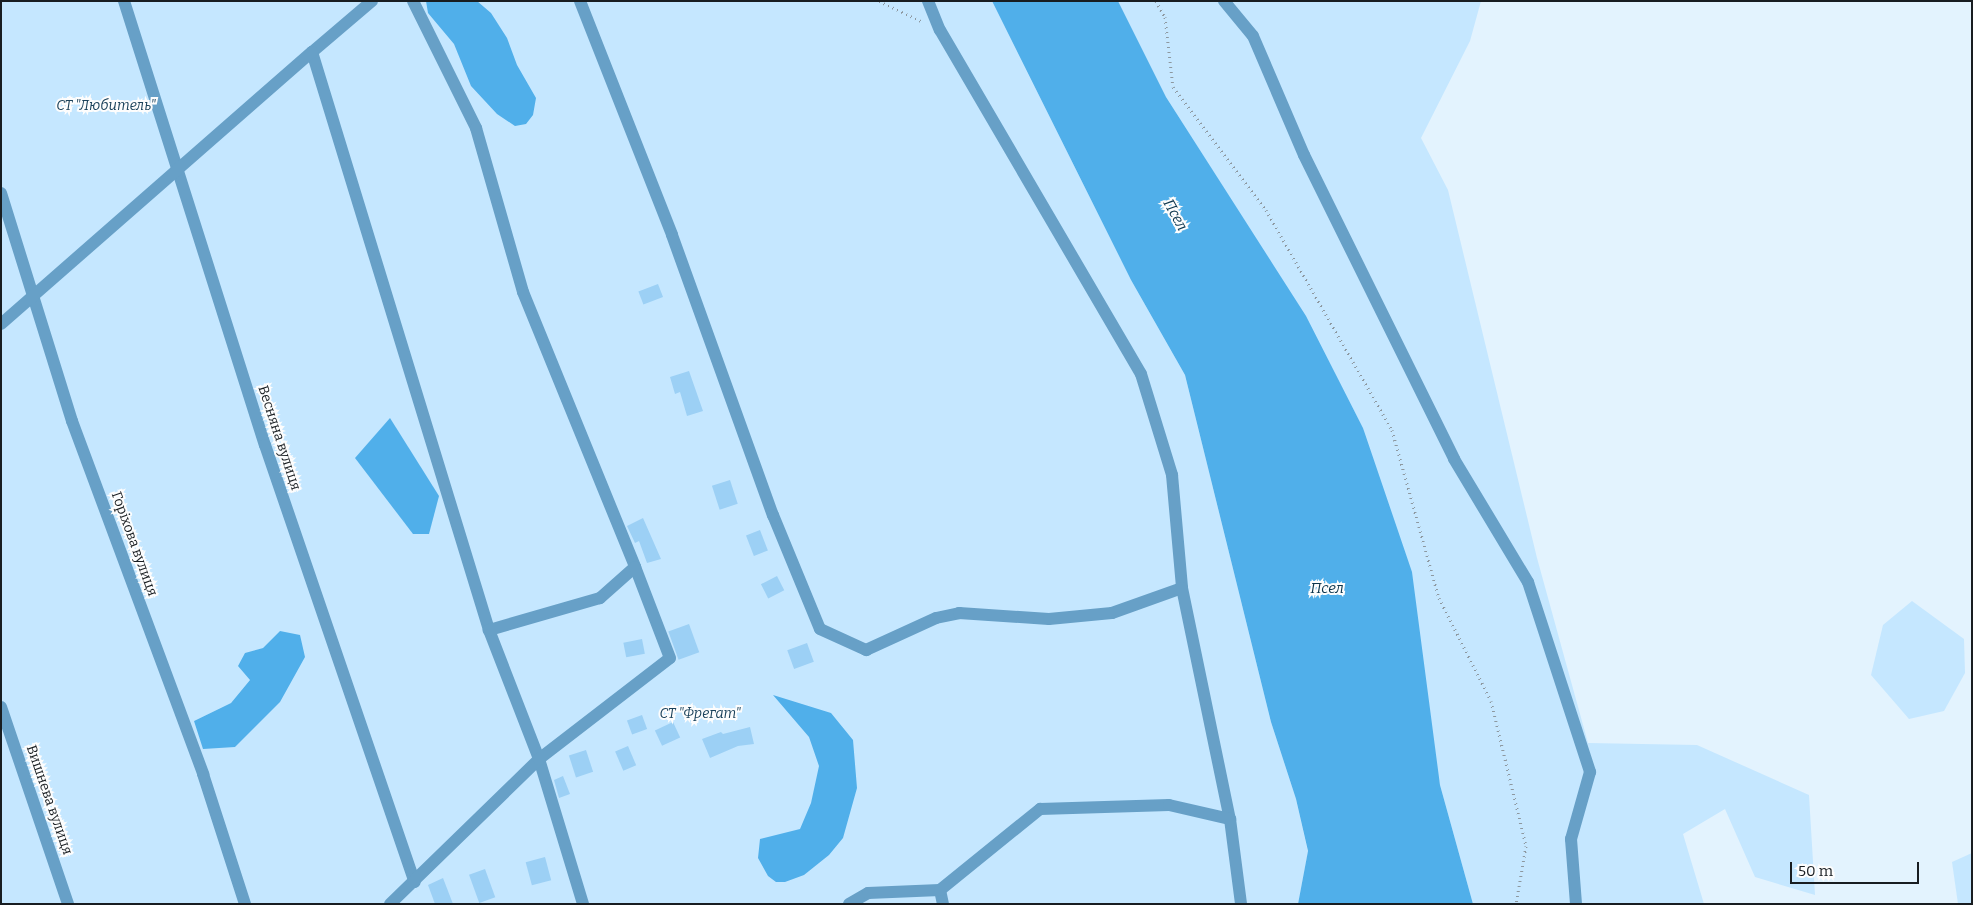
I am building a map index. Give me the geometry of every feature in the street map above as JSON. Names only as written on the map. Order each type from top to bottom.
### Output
[{"type":"street","name":"Весняна вулиця","points":[[124,1],[176,173],[349,694],[415,882]]},
{"type":"street","points":[[1,324],[372,1]]},
{"type":"street","points":[[390,904],[415,882],[539,759],[670,658],[523,292],[476,128],[413,1]]},
{"type":"street","points":[[580,1],[672,235],[773,515],[820,629],[866,650],[936,618],[958,612],[1049,619],[1112,614],[1182,588]]},
{"type":"street","points":[[928,1],[940,30],[1142,374],[1172,475],[1182,588],[1230,819],[1241,904]]},
{"type":"street","points":[[1224,1],[1253,36],[1304,155],[1454,459],[1528,582],[1590,772],[1571,839],[1576,904]]},
{"type":"street","points":[[312,52],[489,630],[539,759],[582,904]]},
{"type":"street","name":"Горіхова вулиця","points":[[1,193],[31,296],[72,421],[203,774],[245,904]]},
{"type":"street","points":[[489,630],[600,598],[635,567]]},
{"type":"street","name":"Вишнева вулиця","points":[[1,707],[68,904]]},
{"type":"street","points":[[849,904],[868,893],[940,890],[1040,808],[1169,805],[1230,819]]},
{"type":"street","points":[[940,890],[943,904]]},
{"type":"path","points":[[879,1],[940,30]]},
{"type":"path","points":[[1156,1],[1165,17],[1173,87],[1266,210],[1392,430],[1439,598],[1491,701],[1526,846],[1516,904]]},
{"type":"green space","points":[[1,1],[992,1],[1131,280],[1185,375],[1271,722],[1296,799],[1308,852],[1298,904],[1,904]],"holes":[[[280,631],[235,747],[194,721],[231,703],[250,680],[245,654],[263,648]]]},
{"type":"green space","points":[[1118,1],[1481,1],[1470,41],[1421,138],[1448,190],[1537,558],[1588,743],[1697,745],[1809,795],[1815,895],[1755,877],[1725,809],[1683,834],[1704,904],[1473,904],[1440,785],[1363,428],[1305,316],[1166,97]]},
{"type":"green space","points":[[1912,601],[1964,639],[1965,673],[1944,711],[1909,719],[1871,675],[1883,625]]},
{"type":"green space","points":[[1972,853],[1972,904],[1958,904],[1952,862]]},
{"type":"water","points":[[426,1],[477,1],[491,13],[507,38],[517,65],[536,98],[533,115],[526,124],[515,126],[497,114],[471,86],[454,44],[428,13]]},
{"type":"water","name":"Псел","points":[[992,1],[1118,1],[1166,97],[1306,316],[1363,428],[1412,572],[1440,785],[1473,904],[1298,904],[1308,851],[1296,799],[1271,722],[1185,375],[1131,280]]},
{"type":"water","points":[[390,418],[439,496],[429,534],[413,534],[355,458]]},
{"type":"water","points":[[280,631],[300,635],[305,657],[280,702],[235,747],[203,749],[194,721],[231,703],[250,680],[238,666],[245,653],[263,648]]},
{"type":"water","points":[[773,695],[831,713],[853,740],[857,788],[843,838],[829,855],[804,875],[785,882],[776,882],[768,876],[758,858],[760,839],[800,829],[811,803],[819,766],[809,737]]},
{"type":"building","points":[[658,284],[663,297],[643,305],[638,292]]},
{"type":"building","points":[[689,371],[703,411],[687,416],[680,392],[675,394],[670,377]]},
{"type":"building","points":[[730,480],[738,504],[720,510],[712,486]]},
{"type":"building","points":[[643,518],[661,559],[647,563],[639,541],[635,543],[627,526]]},
{"type":"building","points":[[760,530],[768,551],[754,556],[746,535]]},
{"type":"building","points":[[777,576],[784,590],[768,598],[761,584]]},
{"type":"building","points":[[689,624],[699,652],[679,660],[668,632]]},
{"type":"building","points":[[642,639],[645,654],[626,657],[623,643]]},
{"type":"building","points":[[807,643],[814,662],[794,669],[787,650]]},
{"type":"building","points":[[642,715],[647,729],[632,735],[627,720]]},
{"type":"building","points":[[673,722],[680,737],[662,746],[655,730]]},
{"type":"building","points":[[750,727],[754,744],[738,746],[710,758],[702,739],[721,732],[723,734]]},
{"type":"building","points":[[628,746],[636,765],[623,771],[615,751]]},
{"type":"building","points":[[586,750],[593,772],[576,777],[569,756]]},
{"type":"building","points":[[563,776],[570,794],[559,798],[554,780]]},
{"type":"building","points":[[545,857],[551,880],[532,885],[526,862]]},
{"type":"building","points":[[485,869],[495,897],[479,903],[469,875]]},
{"type":"building","points":[[443,878],[453,904],[435,904],[428,885]]},
{"type":"park label","name":"СТ \"Любитель\"","points":[[106,106]]},
{"type":"park label","name":"СТ \"Фрегат\"","points":[[700,714]]}]
